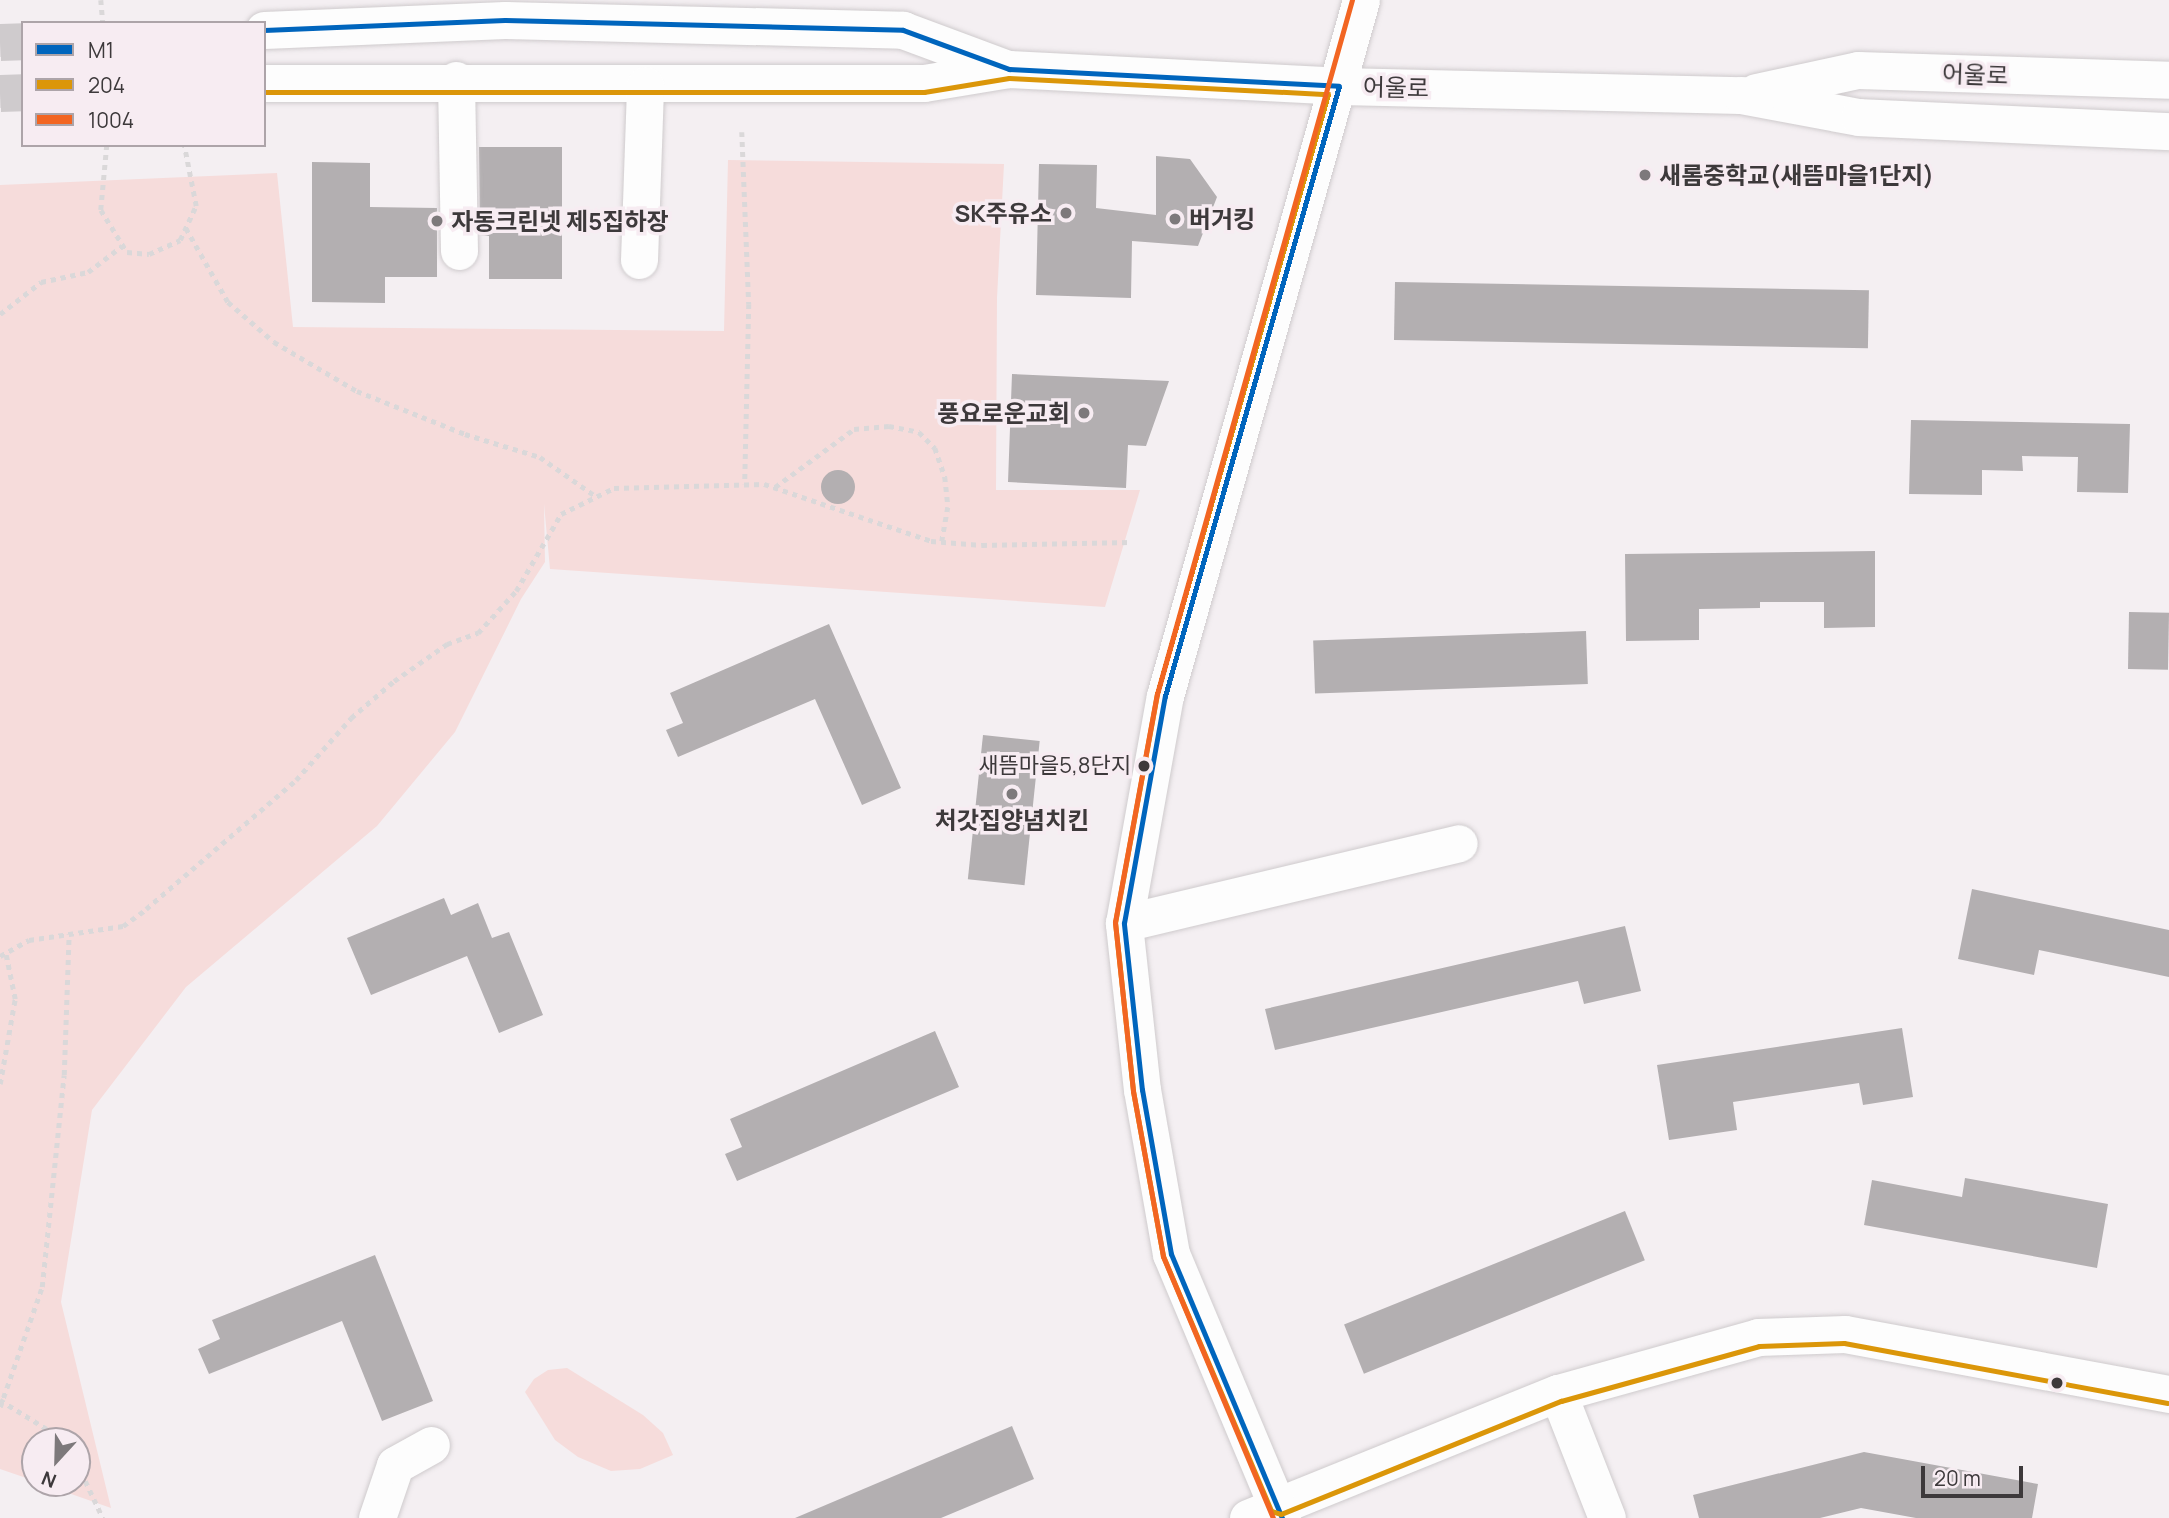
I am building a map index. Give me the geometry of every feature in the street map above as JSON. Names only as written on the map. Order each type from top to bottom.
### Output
[{"type":"street","points":[[1361,0],[1339,86],[1165,696],[1124,923],[1142,1090],[1171,1254],[1269,1514],[1558,1394],[1758,1337],[1845,1334],[2169,1394]]},
{"type":"street","name":"어울로","points":[[266,30],[506,10],[904,30],[1009,69]]},
{"type":"street","name":"어울로","points":[[266,83],[456,80],[645,85],[924,83],[1009,69],[1339,86],[1741,96],[1859,117],[2169,131]]},
{"type":"street","name":"어울로","points":[[1741,96],[1858,70],[2169,80]]},
{"type":"street","points":[[456,80],[459,251]]},
{"type":"street","points":[[639,260],[645,85]]},
{"type":"street","points":[[1124,923],[1459,843]]},
{"type":"street","points":[[1558,1394],[1607,1518]]},
{"type":"street","points":[[377,1518],[395,1465],[431,1445]]},
{"type":"path","points":[[102,0],[103,21]]},
{"type":"path","points":[[741,132],[749,304],[745,484]]},
{"type":"path","points":[[107,147],[101,210],[127,252],[149,254],[180,240],[196,206],[184,147]]},
{"type":"path","points":[[186,228],[228,302],[274,342],[357,391],[466,434],[540,457],[597,496]]},
{"type":"path","points":[[0,314],[41,282],[88,272],[122,246]]},
{"type":"path","points":[[774,487],[853,429],[889,426],[919,432],[935,448],[945,477],[948,507],[942,542]]},
{"type":"path","points":[[0,1084],[15,999],[3,956],[29,940],[123,926],[146,909],[296,779],[351,718],[394,681],[447,644],[478,633],[516,590],[561,514],[597,496],[614,488],[745,484],[774,487],[942,542],[1131,542]]},
{"type":"path","points":[[0,1406],[42,1287],[64,1074],[69,934]]},
{"type":"path","points":[[0,1400],[44,1427]]},
{"type":"path","points":[[91,1493],[103,1518]]},
{"type":"shaded area","points":[[728,160],[1004,164],[997,298],[996,490],[1140,490],[1105,607],[550,569],[544,504],[545,562],[521,599],[455,732],[377,826],[186,987],[92,1110],[61,1302],[111,1508],[80,1497],[91,1497],[91,1427],[21,1427],[21,1476],[0,1469],[0,185],[277,173],[293,327],[724,331]]},
{"type":"shaded area","points":[[567,1368],[643,1415],[663,1433],[673,1455],[640,1469],[611,1471],[578,1457],[555,1440],[525,1392],[534,1379],[548,1370]]},
{"type":"building","points":[[479,147],[562,147],[562,279],[489,279],[489,236],[480,235]]},
{"type":"building","points":[[1156,156],[1190,159],[1217,197],[1198,246],[1132,241],[1131,298],[1036,295],[1039,164],[1097,165],[1096,208],[1156,215]]},
{"type":"building","points":[[312,162],[370,163],[370,207],[437,208],[437,277],[385,277],[385,303],[312,302]]},
{"type":"building","points":[[1395,282],[1869,290],[1868,348],[1394,340]]},
{"type":"building","name":"풍요로운교회","points":[[1012,374],[1169,381],[1146,446],[1128,445],[1126,488],[1008,482]]},
{"type":"building","points":[[1911,420],[2130,424],[2128,493],[2077,492],[2078,457],[2022,456],[2023,471],[1982,470],[1982,495],[1909,494]]},
{"type":"building","points":[[838,470],[850,475],[855,487],[850,499],[838,504],[826,499],[821,487],[826,475]]},
{"type":"building","points":[[1875,551],[1875,627],[1824,628],[1824,602],[1760,602],[1760,608],[1699,609],[1699,640],[1626,641],[1625,554]]},
{"type":"building","points":[[2129,612],[2169,613],[2168,670],[2128,669]]},
{"type":"building","points":[[829,624],[901,788],[862,805],[815,699],[678,757],[666,730],[683,723],[670,693]]},
{"type":"building","points":[[1586,631],[1588,684],[1315,693],[1313,641]]},
{"type":"building","points":[[983,735],[1040,741],[1025,885],[968,879]]},
{"type":"building","points":[[1972,889],[2169,930],[2169,977],[2039,950],[2034,975],[1958,959]]},
{"type":"building","points":[[444,898],[451,915],[478,903],[492,938],[509,932],[543,1015],[499,1033],[467,956],[371,995],[347,938]]},
{"type":"building","points":[[1625,926],[1641,991],[1584,1004],[1578,981],[1275,1050],[1265,1009]]},
{"type":"building","points":[[1902,1028],[1913,1097],[1863,1105],[1859,1083],[1733,1102],[1737,1130],[1669,1140],[1657,1065]]},
{"type":"building","points":[[935,1031],[959,1087],[737,1181],[725,1154],[742,1147],[730,1119]]},
{"type":"building","points":[[1965,1178],[2108,1204],[2097,1268],[1864,1225],[1872,1180],[1962,1197]]},
{"type":"building","points":[[1625,1211],[1645,1260],[1364,1374],[1344,1325]]},
{"type":"building","points":[[375,1255],[433,1401],[382,1421],[342,1321],[209,1374],[198,1349],[220,1339],[212,1320]]},
{"type":"building","points":[[1012,1426],[1034,1479],[941,1518],[795,1518]]},
{"type":"building","points":[[1864,1452],[2038,1484],[2032,1518],[1916,1518],[1861,1508],[1820,1518],[1699,1518],[1693,1495]]},
{"type":"tunnel","points":[[0,42],[21,41]]},
{"type":"tunnel","points":[[0,93],[21,92]]},
{"type":"transit line","name":"1004","points":[[1273,1518],[1163,1256],[1133,1091],[1115,922],[1157,694],[1352,0]]},
{"type":"transit line","name":"M1","points":[[266,30],[505,20],[903,30],[1009,69],[1339,86]]},
{"type":"transit line","name":"204","points":[[266,92],[924,92],[1009,78],[1328,94],[1157,694],[1115,922],[1133,1091],[1163,1256],[1271,1511],[1281,1514],[1561,1401],[1759,1346],[1844,1343],[2167,1403]]},
{"type":"transit line","name":"M1","points":[[1282,1518],[1171,1254],[1142,1090],[1124,923],[1165,696],[1339,86]]},
{"type":"place","name":"새롬중학교(새뜸마을1단지)","points":[[1645,175]]},
{"type":"place","name":"SK주유소","points":[[1066,213]]},
{"type":"place","name":"버거킹","points":[[1175,219]]},
{"type":"place","name":"자동크린넷 제5집하장","points":[[437,221]]},
{"type":"place","name":"풍요로운교회","points":[[1084,413]]},
{"type":"place","name":"새뜸마을5,8단지","points":[[1144,766]]},
{"type":"place","name":"처갓집양념치킨","points":[[1012,794]]}]
